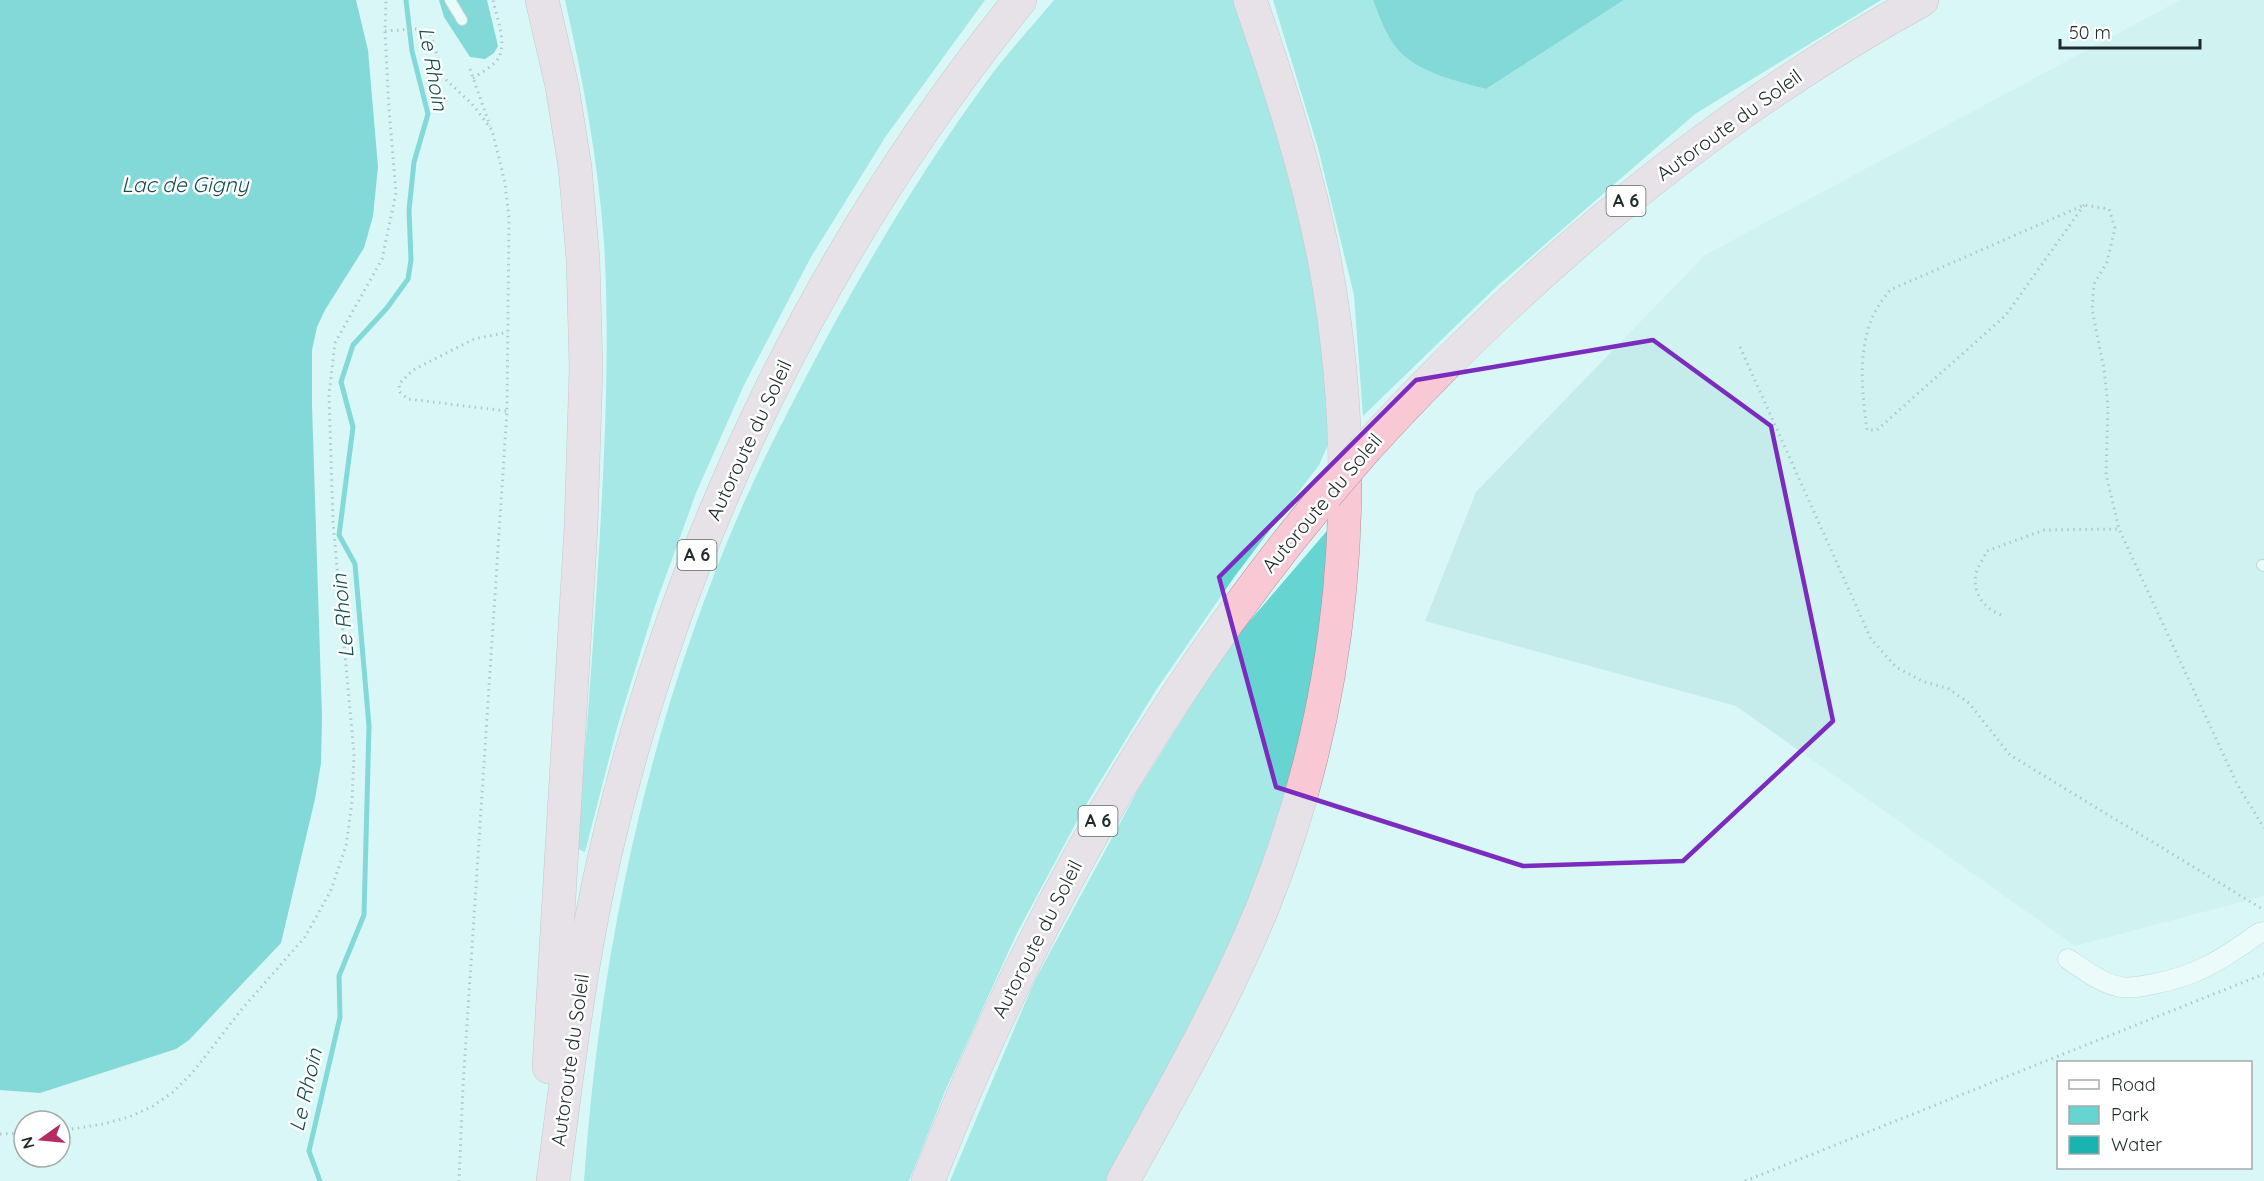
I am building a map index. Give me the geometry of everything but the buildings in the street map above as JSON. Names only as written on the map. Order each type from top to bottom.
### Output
[{"type":"highway","points":[[542,0],[564,95],[575,166],[583,259],[586,368],[581,538],[549,1055],[552,1181]]},
{"type":"highway","name":"Autoroute du Soleil","points":[[552,1181],[579,988],[607,844],[647,698],[692,569],[765,400],[833,272],[871,208],[921,132],[974,58],[1020,0]]},
{"type":"highway","points":[[1123,1181],[1219,1004],[1245,949],[1276,871],[1300,801],[1318,731],[1332,660],[1341,587],[1346,514],[1345,444],[1340,369],[1331,297],[1319,234],[1299,155],[1250,0]]},
{"type":"highway","name":"Autoroute du Soleil","points":[[928,1181],[967,1086],[1016,978],[1105,809],[1142,748],[1208,650],[1264,573],[1326,495],[1413,397],[1490,321],[1569,249],[1624,203],[1766,96],[1922,0]]},
{"type":"street","points":[[2068,959],[2091,974],[2119,987],[2136,987],[2181,979],[2224,959],[2259,933],[2264,932]]},
{"type":"lane","points":[[450,0],[462,20]]},
{"type":"path","points":[[72,1129],[129,1117],[153,1106],[174,1092],[304,937],[331,890],[346,846],[352,802],[354,754],[333,522],[329,394],[335,344],[382,259],[396,194],[388,108],[386,0]]},
{"type":"path","points":[[473,78],[493,64],[499,56],[501,37],[493,0]]},
{"type":"path","points":[[385,31],[424,29],[430,32],[444,78],[472,104],[492,130]]},
{"type":"path","points":[[459,1181],[463,1076],[507,411],[508,332],[509,218],[505,183],[492,130],[470,69]]},
{"type":"path","points":[[2084,205],[2006,315],[1877,430],[1868,430],[1862,392],[1864,344],[1874,313],[1890,290],[2084,205],[2109,209],[2115,228],[2107,262],[2094,284],[2092,309],[2104,369],[2108,406],[2106,474],[2119,529],[2236,784],[2264,828]]},
{"type":"path","points":[[507,411],[408,399],[400,392],[399,384],[413,370],[474,339],[508,332]]},
{"type":"path","points":[[1740,347],[1871,639],[1896,667],[1922,681],[1949,689],[1969,703],[2010,755],[2264,910]]},
{"type":"path","points":[[2001,615],[1988,610],[1978,596],[1976,573],[1987,551],[2044,530],[2119,529]]},
{"type":"path","points":[[1745,1181],[2264,974]]},
{"type":"highlighted area","points":[[1653,340],[1771,426],[1833,721],[1683,861],[1523,866],[1276,787],[1219,577],[1416,380]]},
{"type":"shaded area","points":[[2180,0],[2264,0],[2264,896],[2075,946],[1736,706],[1425,621],[1476,492],[1705,255]]},
{"type":"green space","points":[[565,0],[985,0],[886,136],[811,257],[744,385],[696,493],[655,606],[617,728],[585,852],[576,848],[589,699],[601,511],[607,319],[604,242],[594,150]]},
{"type":"green space","points":[[1054,0],[1237,0],[1278,125],[1307,243],[1326,345],[1331,438],[1319,465],[1235,576],[1156,690],[1084,808],[1017,933],[945,1091],[909,1181],[584,1181],[602,1008],[634,837],[655,753],[680,670],[709,588],[742,507],[772,443],[826,339],[882,241],[941,146],[984,85]]},
{"type":"green space","points":[[1273,0],[1373,0],[1390,39],[1407,58],[1416,65],[1439,75],[1486,89],[1624,0],[1881,0],[1695,114],[1496,287],[1363,416],[1354,295],[1318,148]]},
{"type":"green space","points":[[1332,525],[1310,717],[1257,885],[1174,1066],[1107,1181],[950,1181],[1034,982],[1139,788],[1229,645]]},
{"type":"water","name":"Lac de Gigny","points":[[0,0],[356,0],[368,50],[378,167],[373,216],[364,248],[325,310],[317,327],[312,350],[322,717],[321,763],[315,799],[281,943],[189,1040],[176,1049],[40,1093],[0,1090]]},
{"type":"water","points":[[439,0],[487,0],[498,46],[494,53],[485,59],[470,57],[444,17]]},
{"type":"water","points":[[1373,0],[1624,0],[1486,89],[1439,75],[1416,65],[1407,58],[1390,39]]},
{"type":"waterway","name":"Le Rhoin","points":[[320,1181],[309,1151],[340,1017],[339,976],[364,915],[369,726],[355,564],[339,535],[353,427],[341,382],[353,345],[387,308],[408,279],[411,260],[409,210],[414,162],[428,114],[412,51],[406,0]]}]
